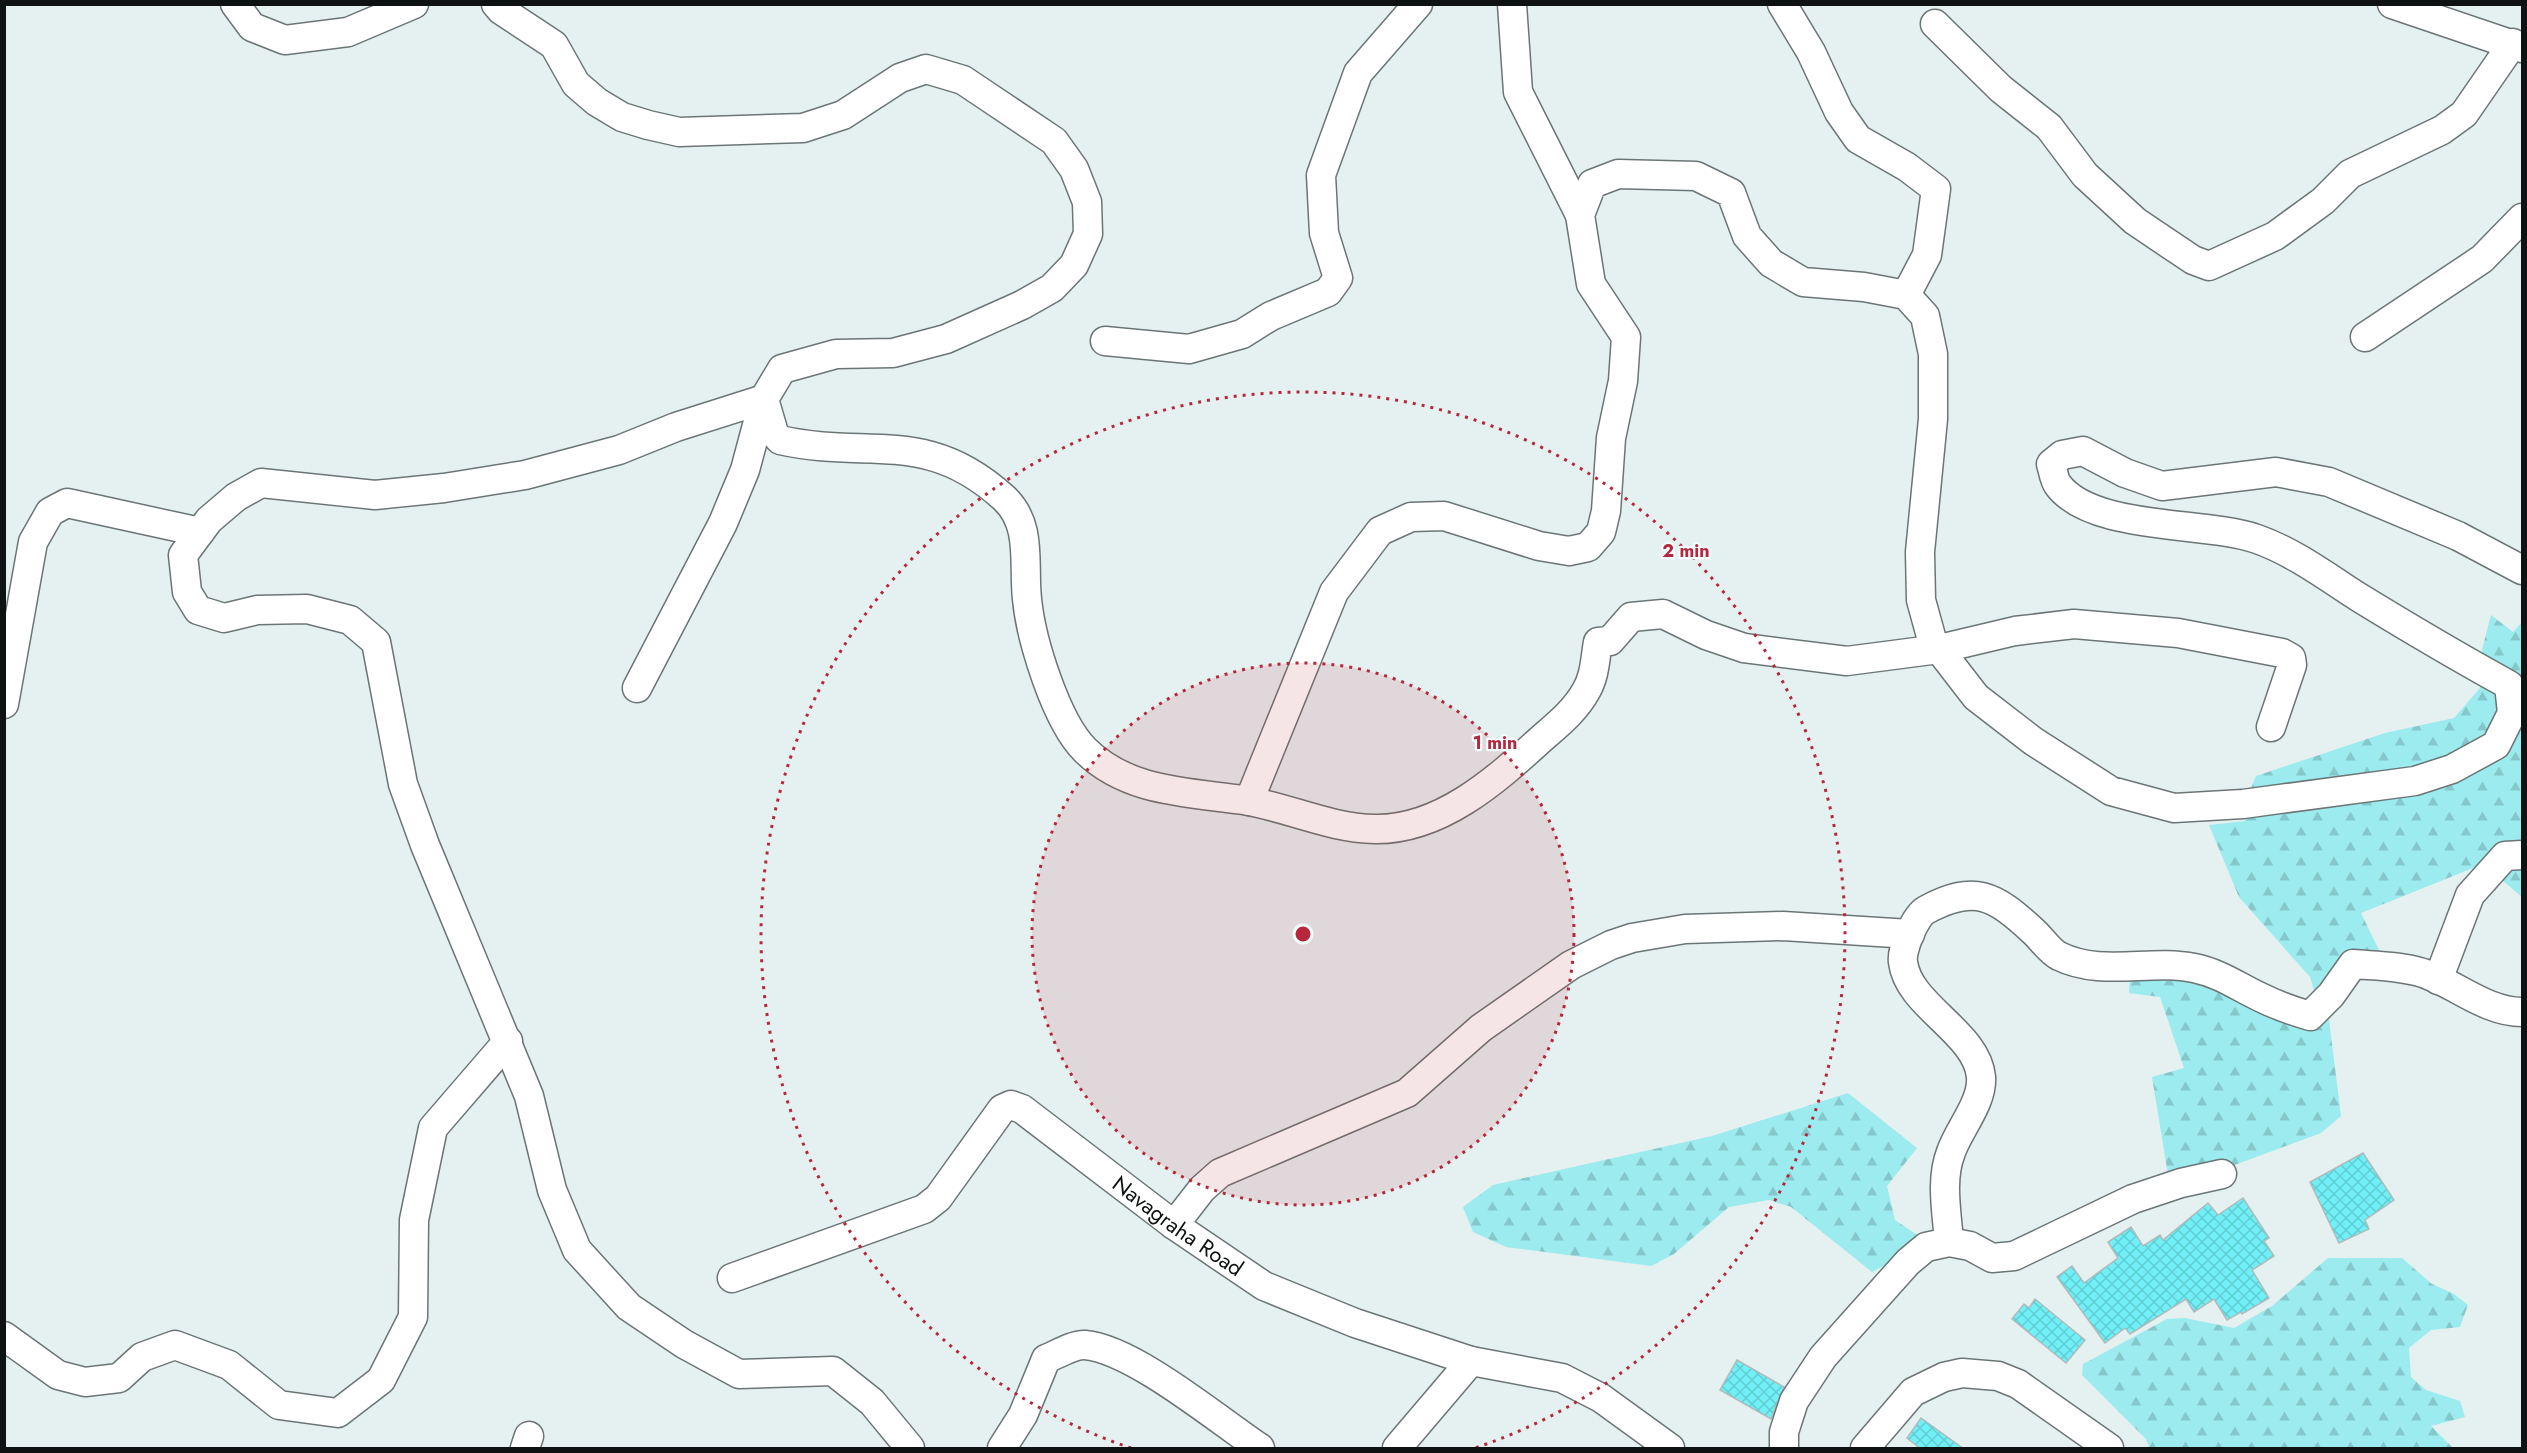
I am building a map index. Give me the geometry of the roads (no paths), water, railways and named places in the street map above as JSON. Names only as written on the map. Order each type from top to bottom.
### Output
[{"type":"street","points":[[235,4],[252,27],[285,40],[348,32],[414,4]]},
{"type":"street","points":[[496,4],[501,10],[554,45],[576,84],[597,102],[622,117],[679,132],[803,128],[843,115],[900,78],[926,69],[963,80],[1054,141],[1074,168],[1087,202],[1088,234],[1074,265],[1052,288],[1022,306],[946,339],[893,353],[836,354],[782,369],[764,399],[745,470],[723,523],[637,688]]},
{"type":"street","points":[[1105,341],[1190,348],[1242,334],[1271,316],[1328,292],[1338,278],[1324,233],[1321,175],[1358,73],[1418,4]]},
{"type":"street","points":[[1249,801],[1334,592],[1380,531],[1411,517],[1444,516],[1539,546],[1569,551],[1588,547],[1601,532],[1606,511],[1611,438],[1623,381],[1626,337],[1591,284],[1580,214],[1518,92],[1512,4]]},
{"type":"street","points":[[1782,4],[1811,52],[1839,112],[1858,140],[1907,167],[1936,189],[1927,255],[1906,295]]},
{"type":"street","points":[[1935,24],[2001,90],[2049,127],[2085,175],[2135,221],[2193,260],[2209,266],[2274,236],[2323,201],[2349,174],[2442,130],[2464,114],[2518,46],[2392,4]]},
{"type":"street","points":[[1580,214],[1592,184],[1618,174],[1696,176],[1731,193],[1748,236],[1771,263],[1803,282],[1864,287],[1906,295],[1925,316],[1933,354],[1932,419],[1920,552],[1921,600],[1932,640],[1976,697],[2033,741],[2111,791],[2174,808],[2242,804],[2415,781],[2452,769],[2496,745],[2512,713],[2509,685],[2388,615],[2293,556],[2258,539],[2235,533],[2133,520],[2085,507],[2058,485],[2051,464],[2062,455],[2083,451],[2125,474],[2162,486],[2276,472],[2329,482],[2458,536],[2523,570]]},
{"type":"street","points":[[2365,337],[2482,259],[2523,218]]},
{"type":"street","points":[[764,399],[676,427],[619,450],[513,477],[375,495],[261,483],[236,497],[209,520],[183,555],[187,592],[198,610],[224,618],[257,610],[307,609],[350,620],[376,642],[404,784],[425,845],[529,1096],[552,1191],[577,1250],[629,1307],[684,1344],[739,1374],[832,1371],[872,1402],[910,1449]]},
{"type":"street","points":[[764,399],[774,433],[780,440],[801,445],[912,450],[943,458],[1004,498],[1018,515],[1024,532],[1027,601],[1044,668],[1066,726],[1082,748],[1101,765],[1136,783],[1249,801],[1347,827],[1378,829],[1405,825],[1439,814],[1468,799],[1503,773],[1574,708],[1593,677],[1598,642],[1610,642],[1631,617],[1663,615],[1706,635],[1744,648],[1793,656],[1847,661],[1939,649],[2015,631],[2074,624],[2178,633],[2282,653],[2291,658],[2292,665],[2271,727]]},
{"type":"street","points":[[4,704],[33,542],[50,512],[66,503],[200,532]]},
{"type":"street","points":[[2438,980],[2470,896],[2505,856],[2523,855]]},
{"type":"street","points":[[1949,1242],[1945,1182],[1947,1167],[1950,1153],[1974,1104],[1981,1078],[1976,1059],[1969,1049],[1917,991],[1903,964],[1903,949],[1923,912],[1959,895],[1984,895],[2032,930],[2058,956],[2106,968],[2143,964],[2193,968],[2224,976],[2259,996],[2310,1016],[2331,995],[2353,964],[2402,968],[2438,980],[2466,996],[2523,1012]]},
{"type":"street","points":[[1174,1225],[1202,1189],[1220,1173],[1407,1093],[1481,1028],[1571,965],[1611,945],[1632,938],[1685,929],[1783,927],[1910,934]]},
{"type":"street","points":[[4,1336],[58,1375],[85,1382],[119,1378],[142,1358],[175,1345],[229,1365],[279,1405],[338,1413],[381,1380],[413,1317],[414,1220],[433,1128],[508,1041]]},
{"type":"street","name":"Navagraha Road","points":[[732,1278],[924,1209],[938,1198],[1002,1109],[1011,1105],[1022,1109],[1174,1225],[1264,1286],[1297,1301],[1471,1361],[1562,1378],[1583,1387],[1670,1449]]},
{"type":"street","points":[[1784,1449],[1784,1432],[1794,1401],[1823,1357],[1908,1262],[1926,1248],[1949,1242],[1970,1246],[1992,1258],[2014,1256],[2133,1199],[2181,1182],[2223,1174]]},
{"type":"street","points":[[1002,1449],[1038,1384],[1046,1359],[1083,1344],[1114,1354],[1162,1378],[1260,1449]]},
{"type":"street","points":[[1397,1449],[1471,1361]]},
{"type":"street","points":[[1865,1449],[1913,1392],[1944,1377],[1962,1373],[1998,1376],[2018,1384],[2109,1449]]},
{"type":"street","points":[[1026,1449],[1038,1420],[1038,1384]]}]
